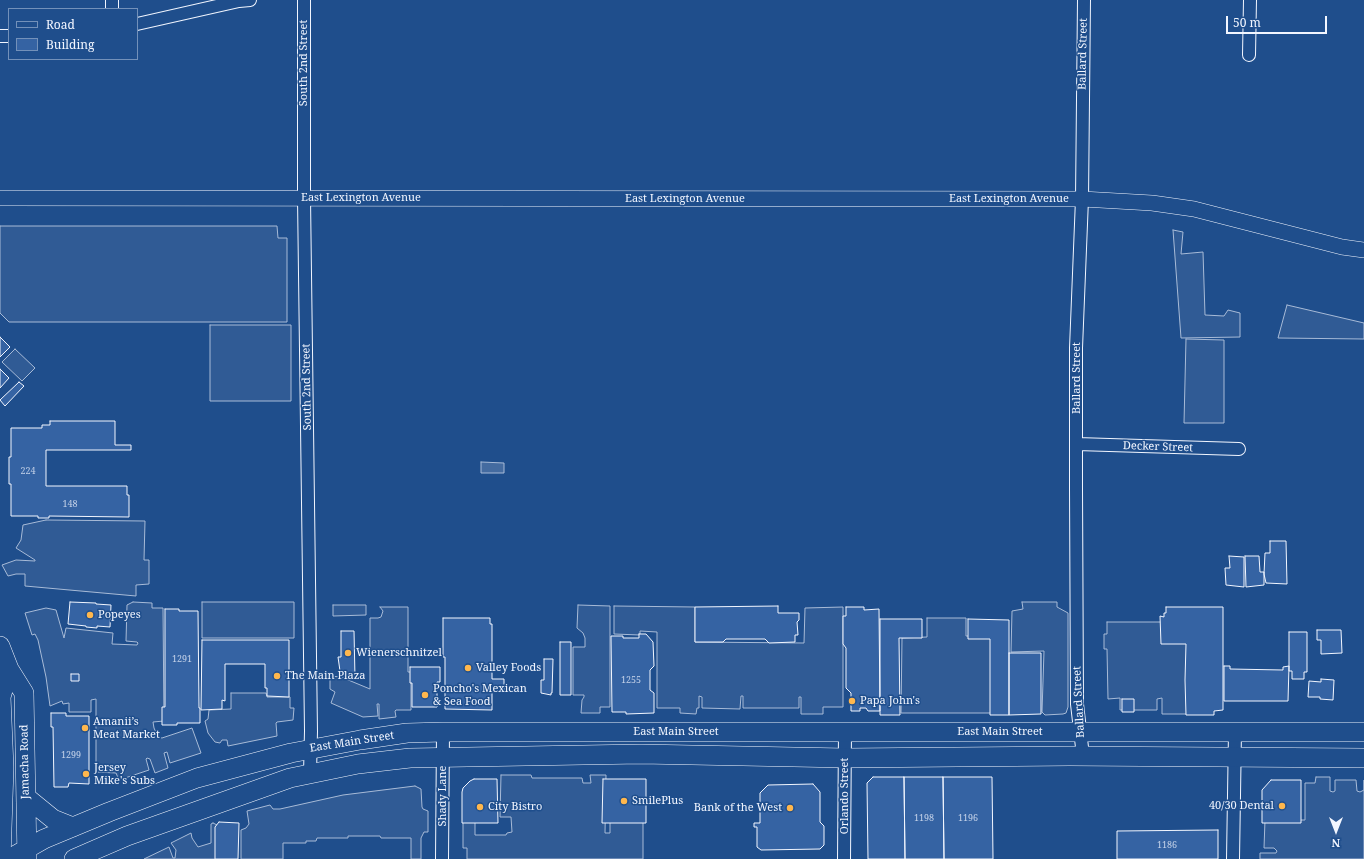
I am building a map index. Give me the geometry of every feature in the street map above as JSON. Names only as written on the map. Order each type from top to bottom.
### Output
[{"type":"main road","name":"Jamacha Road","points":[[0,646],[10,669],[24,693],[26,854]]},
{"type":"main road","name":"Jamacha Road","points":[[1,859],[4,768],[1,697],[10,669]]},
{"type":"main road","points":[[592,732],[594,754]]},
{"type":"main road","name":"East Main Street","points":[[9,859],[26,854],[44,839],[197,778],[291,753],[407,733],[1364,732]]},
{"type":"main road","name":"East Main Street","points":[[74,859],[108,844],[290,778],[366,763],[410,758],[641,754],[845,758],[1083,756],[1364,758]]},
{"type":"main road","points":[[26,797],[53,819],[73,827]]},
{"type":"main road","points":[[90,859],[108,844]]},
{"type":"street","points":[[138,24],[239,0],[250,0]]},
{"type":"street","name":"South 2nd Street","points":[[304,0],[304,198],[311,749],[310,774]]},
{"type":"street","name":"Ballard Street","points":[[1083,756],[1077,704],[1076,348],[1082,199],[1084,0]]},
{"type":"street","points":[[1249,55],[1250,0]]},
{"type":"street","name":"East Lexington Avenue","points":[[0,198],[1082,199],[1152,203],[1194,209],[1342,247],[1364,250]]},
{"type":"street","name":"Decker Street","points":[[1077,444],[1239,449]]},
{"type":"street","points":[[1233,859],[1235,731]]},
{"type":"street","name":"Shady Lane","points":[[442,859],[443,732]]},
{"type":"street","name":"Orlando Street","points":[[844,859],[845,732]]},
{"type":"shaded area","points":[[0,226],[277,226],[278,238],[287,238],[287,322],[9,322],[0,313]]},
{"type":"shaded area","points":[[1173,230],[1183,232],[1181,254],[1203,252],[1205,315],[1224,316],[1228,310],[1240,313],[1240,337],[1181,338]]},
{"type":"shaded area","points":[[1287,305],[1364,323],[1364,339],[1278,338]]},
{"type":"shaded area","points":[[210,325],[291,325],[291,401],[210,401]]},
{"type":"shaded area","points":[[1186,339],[1224,340],[1224,423],[1184,423]]},
{"type":"shaded area","points":[[15,349],[35,368],[22,381],[2,362]]},
{"type":"shaded area","points":[[481,462],[504,463],[504,473],[481,473]]},
{"type":"shaded area","points":[[46,520],[145,521],[144,560],[149,560],[149,584],[136,585],[136,596],[25,586],[25,574],[8,576],[2,565],[16,560],[35,561],[16,548],[21,540],[23,525]]},
{"type":"shaded area","points":[[133,602],[152,603],[152,608],[163,608],[164,721],[153,722],[158,737],[162,738],[192,728],[201,753],[170,763],[167,752],[164,753],[168,768],[155,773],[150,759],[147,758],[149,770],[119,780],[116,773],[96,772],[96,699],[91,700],[91,712],[69,712],[69,703],[63,704],[62,701],[50,706],[46,677],[38,640],[35,634],[32,635],[25,613],[46,608],[56,610],[64,638],[66,628],[113,633],[112,644],[137,645],[137,642],[126,641],[127,605]]},
{"type":"shaded area","points":[[202,602],[294,602],[294,638],[202,638]]},
{"type":"shaded area","points":[[1022,602],[1057,602],[1057,607],[1068,613],[1068,707],[1066,713],[1045,715],[1042,712],[1044,651],[1011,652],[1012,611],[1023,609]]},
{"type":"shaded area","points":[[333,605],[366,605],[366,615],[333,616]]},
{"type":"shaded area","points":[[578,605],[610,606],[610,707],[600,707],[600,713],[581,713],[584,695],[573,695],[573,647],[585,647],[585,638],[583,633],[577,628]]},
{"type":"shaded area","points":[[614,606],[695,607],[695,642],[804,643],[805,608],[843,607],[843,707],[823,707],[823,714],[801,714],[801,697],[799,697],[799,708],[743,708],[743,696],[741,696],[740,709],[702,708],[702,697],[699,696],[699,708],[697,708],[696,714],[680,713],[680,708],[657,708],[657,632],[640,631],[640,635],[614,634]]},
{"type":"shaded area","points":[[380,607],[408,607],[408,672],[411,672],[411,710],[396,710],[396,717],[379,719],[379,704],[377,704],[378,716],[363,717],[331,703],[335,692],[330,689],[330,676],[341,677],[370,689],[370,618],[381,617],[383,611]]},
{"type":"shaded area","points":[[927,618],[966,618],[966,636],[993,636],[992,713],[901,713],[902,638],[927,637]]},
{"type":"shaded area","points":[[1107,622],[1163,622],[1187,642],[1188,714],[1162,714],[1162,698],[1157,699],[1157,710],[1120,710],[1120,698],[1108,699],[1107,649],[1104,649],[1104,634],[1107,634]]},
{"type":"shaded area","points":[[231,693],[266,693],[267,697],[290,697],[290,708],[294,708],[293,720],[276,723],[277,736],[228,746],[227,740],[222,740],[220,743],[215,742],[208,733],[205,721],[208,719],[209,710],[231,709]]},
{"type":"shaded area","points":[[501,775],[531,775],[532,778],[582,778],[583,783],[591,783],[590,775],[606,775],[605,833],[610,833],[610,820],[643,821],[643,859],[467,859],[467,848],[463,848],[463,820],[475,820],[475,835],[506,835],[507,833],[512,832],[511,817],[500,817]]},
{"type":"shaded area","points":[[1316,777],[1330,777],[1330,791],[1333,792],[1335,791],[1335,780],[1356,780],[1357,791],[1360,792],[1364,790],[1364,859],[1260,859],[1260,853],[1276,853],[1277,851],[1274,848],[1264,848],[1265,820],[1305,820],[1305,783],[1315,783]]},
{"type":"shaded area","points":[[415,786],[421,789],[422,807],[428,811],[428,832],[424,832],[421,838],[421,859],[411,859],[411,838],[348,836],[348,838],[317,838],[316,841],[306,841],[306,843],[283,843],[283,859],[241,859],[241,830],[246,828],[249,824],[247,811],[270,805],[273,809],[280,809],[343,795]]},
{"type":"shaded area","points":[[213,823],[217,825],[217,859],[144,859],[169,847],[173,858],[175,858],[176,850],[171,843],[191,833],[192,838],[198,847],[211,843],[211,824]]},
{"type":"building","points":[[0,337],[10,347],[0,357]]},
{"type":"building","points":[[0,369],[9,378],[0,388]]},
{"type":"building","points":[[19,382],[24,386],[5,406],[0,400]]},
{"type":"building","points":[[50,421],[115,421],[115,445],[131,445],[131,450],[46,450],[46,486],[127,486],[127,495],[129,495],[129,517],[49,516],[49,518],[38,518],[38,516],[11,516],[9,457],[11,457],[11,428],[42,428],[42,425],[50,425]]},
{"type":"building","points":[[1270,541],[1286,541],[1287,584],[1266,583],[1264,574],[1265,553],[1270,553]]},
{"type":"building","points":[[1229,556],[1244,557],[1244,587],[1226,585],[1225,568],[1230,568]]},
{"type":"building","points":[[1245,556],[1259,556],[1260,572],[1264,572],[1264,585],[1246,587]]},
{"type":"building","name":"Popeyes","points":[[70,602],[111,605],[110,627],[97,626],[97,628],[68,624]]},
{"type":"building","points":[[778,606],[778,613],[799,613],[799,620],[797,622],[798,635],[795,635],[795,642],[769,643],[765,639],[726,639],[723,642],[695,642],[695,607]]},
{"type":"building","points":[[846,607],[864,607],[864,610],[879,609],[880,711],[868,711],[866,708],[860,708],[860,711],[851,711],[851,693],[846,688],[846,648],[843,644],[843,616],[846,616]]},
{"type":"building","points":[[1166,607],[1223,607],[1223,710],[1214,711],[1214,715],[1186,715],[1186,644],[1161,644],[1160,616],[1164,617]]},
{"type":"building","points":[[165,609],[198,611],[200,723],[177,723],[177,725],[162,725],[162,707],[165,707]]},
{"type":"building","name":"Valley Foods","points":[[443,618],[490,618],[490,624],[492,624],[492,679],[504,679],[504,691],[492,691],[492,710],[445,709]]},
{"type":"building","points":[[880,619],[922,619],[922,638],[899,638],[900,715],[880,715]]},
{"type":"building","points":[[968,619],[1009,620],[1009,715],[990,715],[990,639],[968,639]]},
{"type":"building","points":[[1317,630],[1341,630],[1342,653],[1321,654],[1321,640],[1317,640]]},
{"type":"building","name":"Wienerschnitzel","points":[[341,631],[354,631],[355,678],[341,678],[338,657],[341,657]]},
{"type":"building","points":[[1289,632],[1307,632],[1307,672],[1304,672],[1304,679],[1292,679],[1292,671],[1289,671]]},
{"type":"building","points":[[639,634],[646,634],[653,642],[654,666],[650,670],[650,690],[654,693],[654,713],[626,714],[626,712],[612,712],[611,636],[639,638]]},
{"type":"building","name":"The Main Plaza","points":[[202,640],[289,640],[289,697],[267,696],[267,688],[265,688],[265,664],[225,664],[225,701],[222,700],[222,709],[201,710]]},
{"type":"building","points":[[560,642],[571,642],[571,695],[560,695]]},
{"type":"building","points":[[1009,653],[1041,653],[1041,714],[1009,715]]},
{"type":"building","points":[[544,659],[553,659],[551,695],[541,693],[541,680],[544,680]]},
{"type":"building","points":[[1224,666],[1230,666],[1230,669],[1283,670],[1283,667],[1289,666],[1288,701],[1224,701]]},
{"type":"building","name":"Poncho's Mexican & Sea Food","points":[[410,667],[440,667],[440,682],[437,682],[437,707],[412,707]]},
{"type":"building","points":[[71,674],[79,674],[79,681],[71,681]]},
{"type":"building","points":[[1321,679],[1334,680],[1333,700],[1320,699],[1320,697],[1308,697],[1309,681],[1321,682]]},
{"type":"building","points":[[1122,699],[1134,699],[1134,712],[1122,712]]},
{"type":"building","points":[[51,713],[66,713],[66,716],[89,716],[89,784],[69,783],[68,787],[54,787],[53,727],[51,727]]},
{"type":"building","points":[[873,777],[904,777],[905,859],[868,859],[867,783]]},
{"type":"building","points":[[904,777],[943,777],[944,859],[905,859]]},
{"type":"building","points":[[943,777],[992,777],[993,859],[944,859]]},
{"type":"building","name":"City Bistro","points":[[474,779],[497,779],[498,823],[462,823],[463,788]]},
{"type":"building","name":"SmilePlus","points":[[603,779],[646,779],[646,823],[602,823]]},
{"type":"building","name":"40/30 Dental","points":[[1271,780],[1301,780],[1301,823],[1262,823],[1262,790]]},
{"type":"building","name":"Bank of the West","points":[[813,784],[820,792],[820,822],[824,826],[824,845],[820,849],[761,850],[757,847],[757,827],[754,827],[754,823],[760,823],[760,793],[768,785]]},
{"type":"building","points":[[219,822],[239,823],[238,859],[215,859],[215,827]]},
{"type":"building","points":[[1218,830],[1218,859],[1117,859],[1117,831]]},
{"type":"place","name":"Popeyes","points":[[90,615]]},
{"type":"place","name":"Wienerschnitzel","points":[[348,653]]},
{"type":"place","name":"Valley Foods","points":[[468,668]]},
{"type":"place","name":"The Main Plaza","points":[[277,676]]},
{"type":"place","name":"Poncho's Mexican & Sea Food","points":[[425,695]]},
{"type":"place","name":"Papa John's","points":[[852,701]]},
{"type":"place","name":"Amanii’s Meat Market","points":[[85,728]]},
{"type":"place","name":"Jersey Mike's Subs","points":[[86,774]]},
{"type":"place","name":"SmilePlus","points":[[624,801]]},
{"type":"place","name":"40/30 Dental","points":[[1282,806]]},
{"type":"place","name":"City Bistro","points":[[480,807]]},
{"type":"place","name":"Bank of the West","points":[[790,808]]}]
